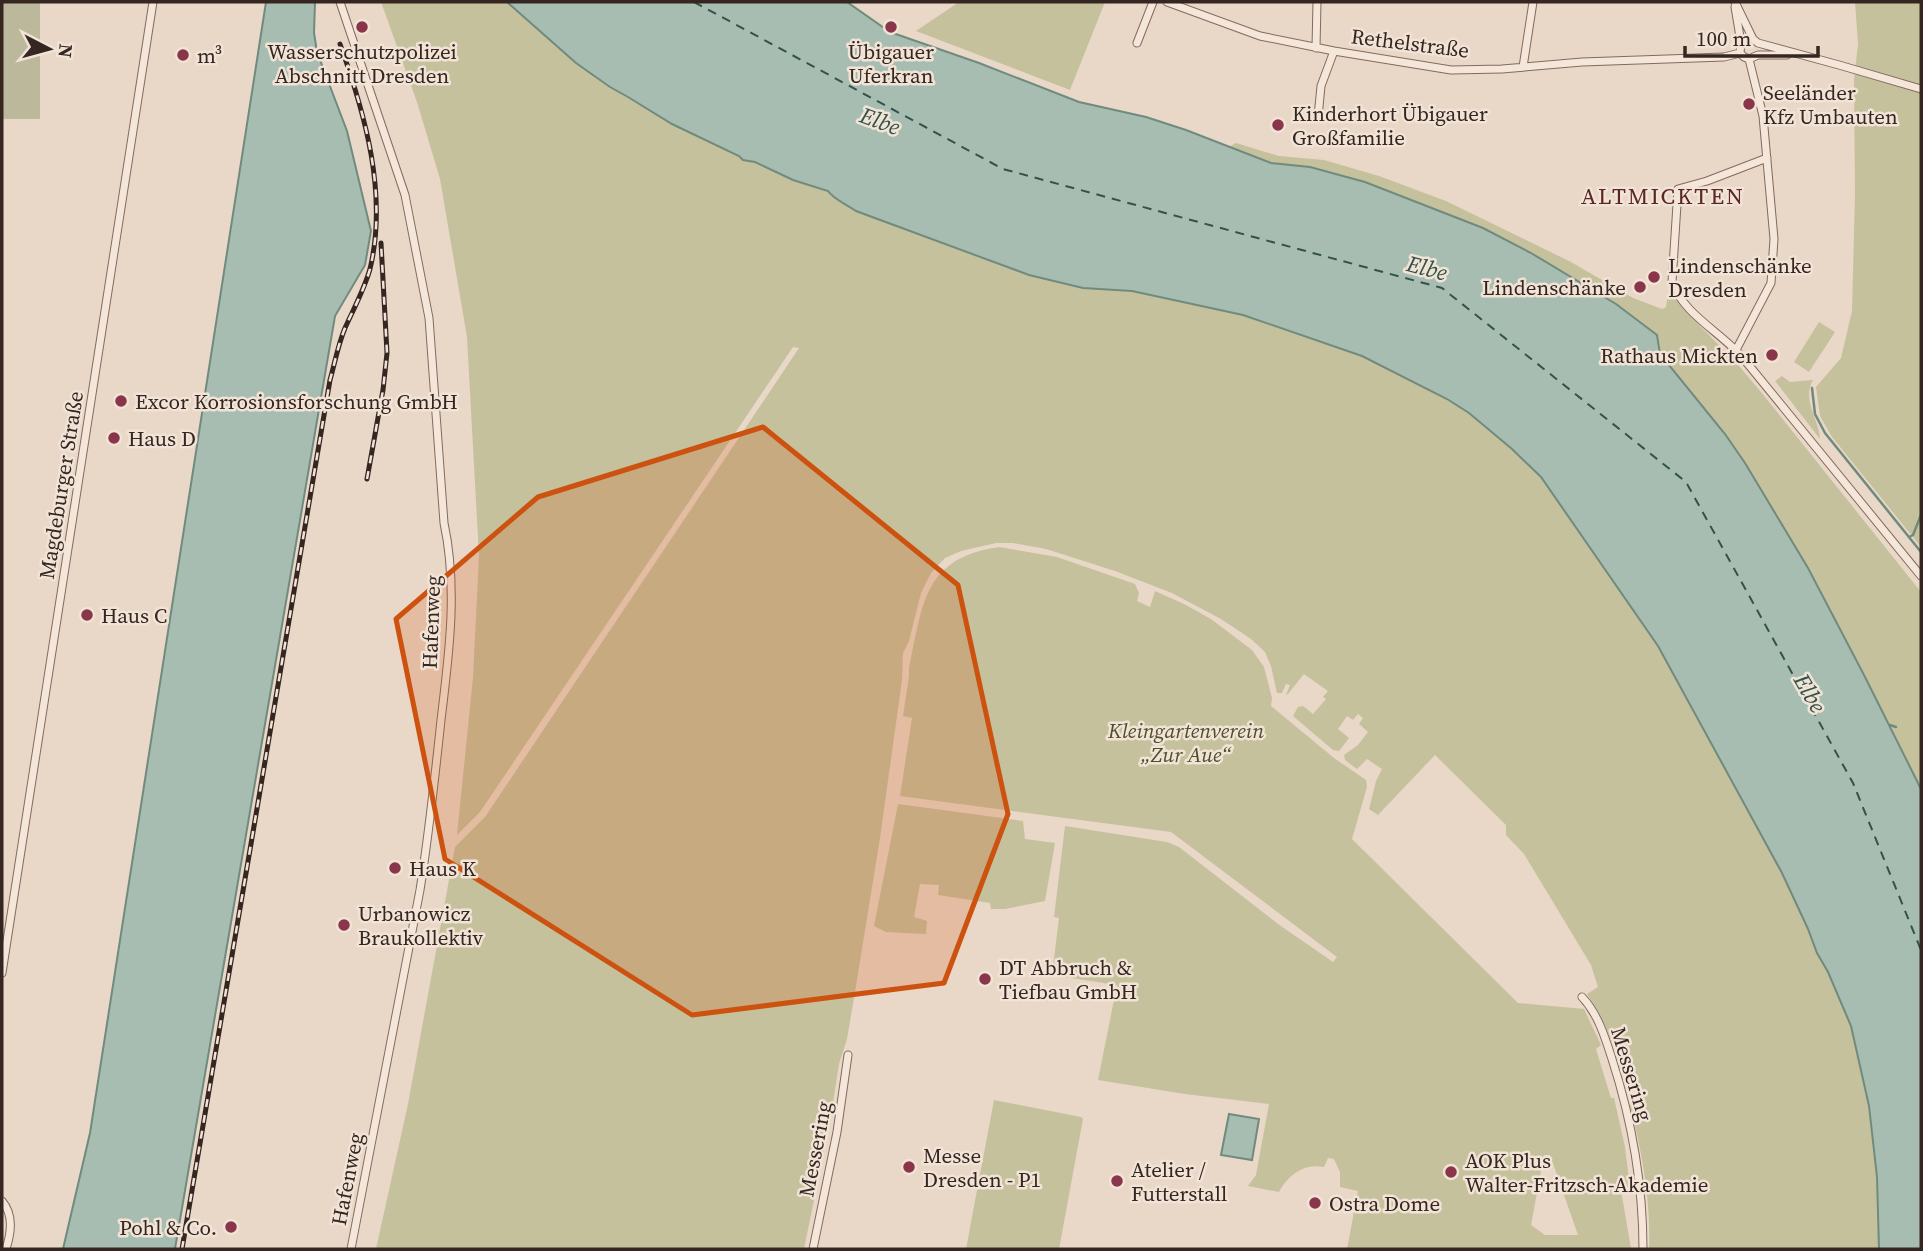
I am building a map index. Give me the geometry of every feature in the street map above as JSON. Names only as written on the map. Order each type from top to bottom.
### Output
[{"type":"street","name":"Magdeburger Straße","points":[[2,973],[153,2]]},
{"type":"street","name":"Hafenweg","points":[[340,2],[405,195],[429,318],[444,523],[452,584],[447,672],[425,857],[351,1249]]},
{"type":"street","points":[[1137,43],[1153,2]]},
{"type":"street","name":"Rethelstraße","points":[[1167,2],[1259,36],[1451,70],[1724,57],[1740,53]]},
{"type":"street","points":[[1316,48],[1317,2]]},
{"type":"street","points":[[1523,67],[1533,2]]},
{"type":"street","points":[[1734,2],[1756,41],[1758,55]]},
{"type":"street","points":[[1734,2],[1741,43],[1740,53],[1744,57],[1749,59],[1758,55],[1798,55]]},
{"type":"street","points":[[1741,43],[1746,39],[1756,41],[1921,89]]},
{"type":"street","points":[[1318,117],[1321,86],[1334,51]]},
{"type":"street","points":[[1736,350],[1771,283],[1774,239],[1763,116],[1749,59]]},
{"type":"street","points":[[1767,158],[1678,189],[1672,282],[1676,292],[1693,313],[1736,350],[1777,398],[1921,576]]},
{"type":"street","name":"Messering","points":[[1582,997],[1590,1005],[1599,1024],[1622,1090],[1634,1140],[1643,1216],[1643,1249]]},
{"type":"street","name":"Messering","points":[[813,1249],[837,1132],[848,1055]]},
{"type":"street","points":[[2,1201],[10,1218],[6,1249]]},
{"type":"highlighted area","points":[[763,427],[958,585],[1008,814],[944,983],[692,1015],[445,859],[396,619],[538,497]]},
{"type":"green space","points":[[381,2],[507,2],[610,87],[672,124],[743,160],[755,162],[828,192],[856,211],[1083,288],[1132,291],[1243,315],[1362,356],[1469,413],[1541,477],[1658,646],[1782,873],[1851,1026],[1869,1106],[1877,1177],[1879,1249],[1649,1249],[1645,1177],[1630,1105],[1641,1101],[1624,1046],[1615,1049],[1587,994],[1598,987],[1591,965],[1524,854],[1506,835],[1506,825],[1435,755],[1378,815],[1369,809],[1382,769],[1367,759],[1357,769],[1345,760],[1344,755],[1358,745],[1368,732],[1359,724],[1363,718],[1358,714],[1353,720],[1347,716],[1338,729],[1349,738],[1339,751],[1333,750],[1293,716],[1298,707],[1303,706],[1313,714],[1326,699],[1323,697],[1328,691],[1304,674],[1288,694],[1286,695],[1290,685],[1286,684],[1282,693],[1277,693],[1265,652],[1221,619],[1172,593],[1046,549],[996,543],[961,551],[945,558],[931,573],[921,593],[909,641],[903,653],[902,680],[880,838],[854,998],[804,1249],[376,1249],[408,1104],[455,847],[485,817],[799,348],[793,347],[480,812],[457,835],[473,678],[479,556],[467,337],[440,179],[417,102]]},
{"type":"green space","points":[[959,2],[1105,2],[1070,90],[916,31]]},
{"type":"green space","points":[[1855,2],[1921,2],[1921,547],[1832,437],[1820,416],[1816,387],[1841,358],[1852,311],[1854,79],[1858,44]]},
{"type":"green space","points":[[1236,143],[1279,156],[1324,160],[1379,176],[1446,201],[1571,262],[1633,298],[1662,309],[1666,307],[1671,289],[1680,305],[1761,392],[1921,592],[1921,789],[1864,675],[1745,463],[1721,428],[1660,354],[1531,253],[1483,228],[1365,182],[1310,167],[1271,163],[1229,147]]},
{"type":"green space","points":[[1819,322],[1835,332],[1809,372],[1794,362]]},
{"type":"green space","points":[[1782,376],[1790,382],[1813,380],[1809,395],[1820,439],[1775,381]]},
{"type":"green space","name":"Kleingartenverein „Zur Aue“","points":[[999,547],[1057,557],[1135,584],[1139,593],[1137,601],[1150,607],[1155,591],[1211,619],[1252,650],[1264,667],[1272,698],[1271,706],[1334,758],[1366,780],[1367,787],[1352,839],[1518,1003],[1584,1009],[1601,1045],[1596,1049],[1611,1098],[1614,1098],[1625,1147],[1630,1188],[1621,1190],[1631,1249],[1347,1249],[1358,1191],[1340,1187],[1340,1172],[1334,1159],[1328,1158],[1324,1167],[1310,1167],[1297,1172],[1279,1192],[1248,1186],[1256,1175],[1269,1104],[1098,1080],[1117,985],[1052,975],[1059,918],[1054,917],[1065,826],[1167,842],[1179,847],[1278,924],[1333,962],[1337,957],[1171,832],[900,796],[912,718],[903,716],[909,668],[924,604],[941,573],[955,562],[974,553]],"holes":[[[1544,1155],[1550,1155],[1578,1235],[1545,1235],[1531,1225]]]},
{"type":"green space","points":[[898,804],[1023,821],[1025,839],[1055,843],[1045,901],[991,909],[990,903],[938,895],[939,885],[920,884],[914,917],[927,921],[926,934],[886,932],[874,926]]},
{"type":"green space","points":[[994,1100],[1083,1119],[1059,1249],[966,1249]]},
{"type":"shaded area","points":[[2,2],[40,2],[40,119],[2,119]]},
{"type":"water","points":[[266,2],[315,2],[314,33],[317,52],[347,131],[371,231],[365,265],[335,316],[175,1249],[63,1249],[90,1133]]},
{"type":"water","name":"Elbe","points":[[507,2],[847,2],[890,32],[1079,102],[1146,117],[1271,163],[1310,167],[1365,182],[1483,228],[1531,253],[1616,304],[1657,335],[1660,354],[1725,434],[1808,568],[1921,789],[1921,1249],[1879,1249],[1877,1177],[1869,1106],[1851,1026],[1782,873],[1658,646],[1541,477],[1512,449],[1469,413],[1447,399],[1362,356],[1243,315],[1132,291],[1083,288],[1029,275],[856,211],[828,191],[793,180],[755,162],[743,160],[672,124],[610,87],[576,63]]},
{"type":"water","points":[[1229,1114],[1259,1119],[1252,1160],[1221,1155]]},
{"type":"waterway","points":[[1812,388],[1815,414],[1825,433],[1921,552]]},
{"type":"waterway","points":[[1909,537],[1913,535],[1921,515]]},
{"type":"waterway","points":[[1890,725],[1896,727]]},
{"type":"ferry route","points":[[694,2],[1003,169],[1442,288],[1686,482],[1853,783],[1921,950]]},
{"type":"railway","points":[[182,1249],[330,380],[343,334],[368,277],[375,241],[375,183],[371,155],[358,98],[340,44]]},
{"type":"railway","points":[[367,479],[387,353],[381,243]]},
{"type":"place","name":"Wasserschutzpolizei Abschnitt Dresden","points":[[362,27]]},
{"type":"place","name":"Übigauer Uferkran","points":[[891,27]]},
{"type":"place","name":"m³","points":[[183,55]]},
{"type":"place","name":"Seeländer Kfz Umbauten","points":[[1749,104]]},
{"type":"place","name":"Kinderhort Übigauer Großfamilie","points":[[1278,125]]},
{"type":"place","name":"Lindenschänke Dresden","points":[[1654,277]]},
{"type":"place","name":"Lindenschänke","points":[[1640,287]]},
{"type":"place","name":"Rathaus Mickten","points":[[1772,355]]},
{"type":"place","name":"Excor Korrosionsforschung GmbH","points":[[121,401]]},
{"type":"place","name":"Haus D","points":[[114,438]]},
{"type":"place","name":"Haus C","points":[[87,615]]},
{"type":"place","name":"Haus K","points":[[395,868]]},
{"type":"place","name":"Urbanowicz Braukollektiv","points":[[344,925]]},
{"type":"place","name":"DT Abbruch & Tiefbau GmbH","points":[[985,979]]},
{"type":"place","name":"Messe Dresden - P1","points":[[909,1167]]},
{"type":"place","name":"AOK Plus Walter-Fritzsch-Akademie","points":[[1451,1172]]},
{"type":"place","name":"Atelier / Futterstall","points":[[1117,1181]]},
{"type":"place","name":"Ostra Dome","points":[[1315,1203]]},
{"type":"place","name":"Pohl & Co.","points":[[231,1227]]},
{"type":"district","name":"ALTMICKTEN","points":[[1663,196]]}]
